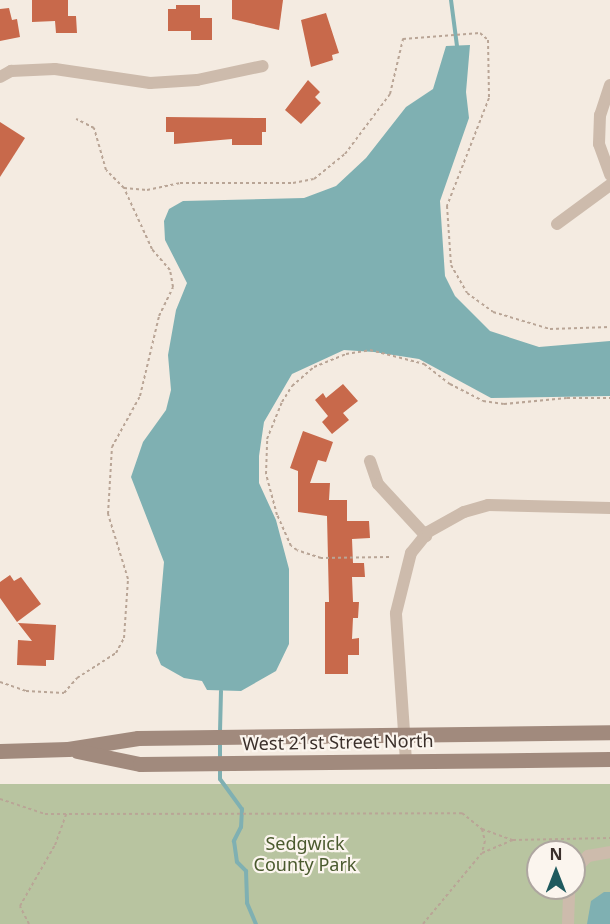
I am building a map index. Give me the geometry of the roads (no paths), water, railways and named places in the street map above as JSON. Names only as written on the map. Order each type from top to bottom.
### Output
[{"type":"main road","name":"West 21st Street North","points":[[0,751],[68,749],[138,738],[610,732]]},
{"type":"main road","name":"West 21st Street North","points":[[68,749],[140,764],[610,759]]},
{"type":"street","points":[[0,77],[11,71],[55,69],[150,83],[197,80],[263,66]]},
{"type":"street","points":[[610,85],[600,115],[599,144],[610,176]]},
{"type":"street","points":[[556,224],[610,185]]},
{"type":"street","points":[[370,461],[378,484],[426,536]]},
{"type":"street","points":[[406,761],[396,613],[406,564],[426,536],[464,512],[488,505],[610,508]]},
{"type":"street","points":[[586,858],[610,852]]},
{"type":"street","points":[[568,900],[568,924]]},
{"type":"water","points":[[470,45],[466,92],[469,118],[440,201],[445,276],[455,296],[490,331],[539,347],[610,341],[610,396],[491,398],[419,359],[374,352],[344,350],[292,374],[264,422],[259,456],[259,483],[276,520],[289,569],[289,644],[276,671],[241,691],[207,690],[202,681],[184,678],[161,665],[156,653],[164,562],[131,477],[143,442],[166,410],[171,390],[168,355],[176,310],[187,283],[165,240],[164,221],[169,209],[183,201],[304,198],[336,186],[366,158],[406,107],[433,89],[446,46]]},
{"type":"water","points":[[604,892],[610,892],[610,924],[587,924],[591,901]]},
{"type":"waterway","points":[[451,0],[457,46]]},
{"type":"waterway","points":[[220,732],[221,691]]},
{"type":"waterway","points":[[220,739],[220,759]]},
{"type":"waterway","points":[[220,766],[220,779],[242,809],[241,827],[234,841],[237,862],[246,871],[247,903],[256,924]]},
{"type":"park label","name":"Sedgwick County Park","points":[[305,854]]}]
